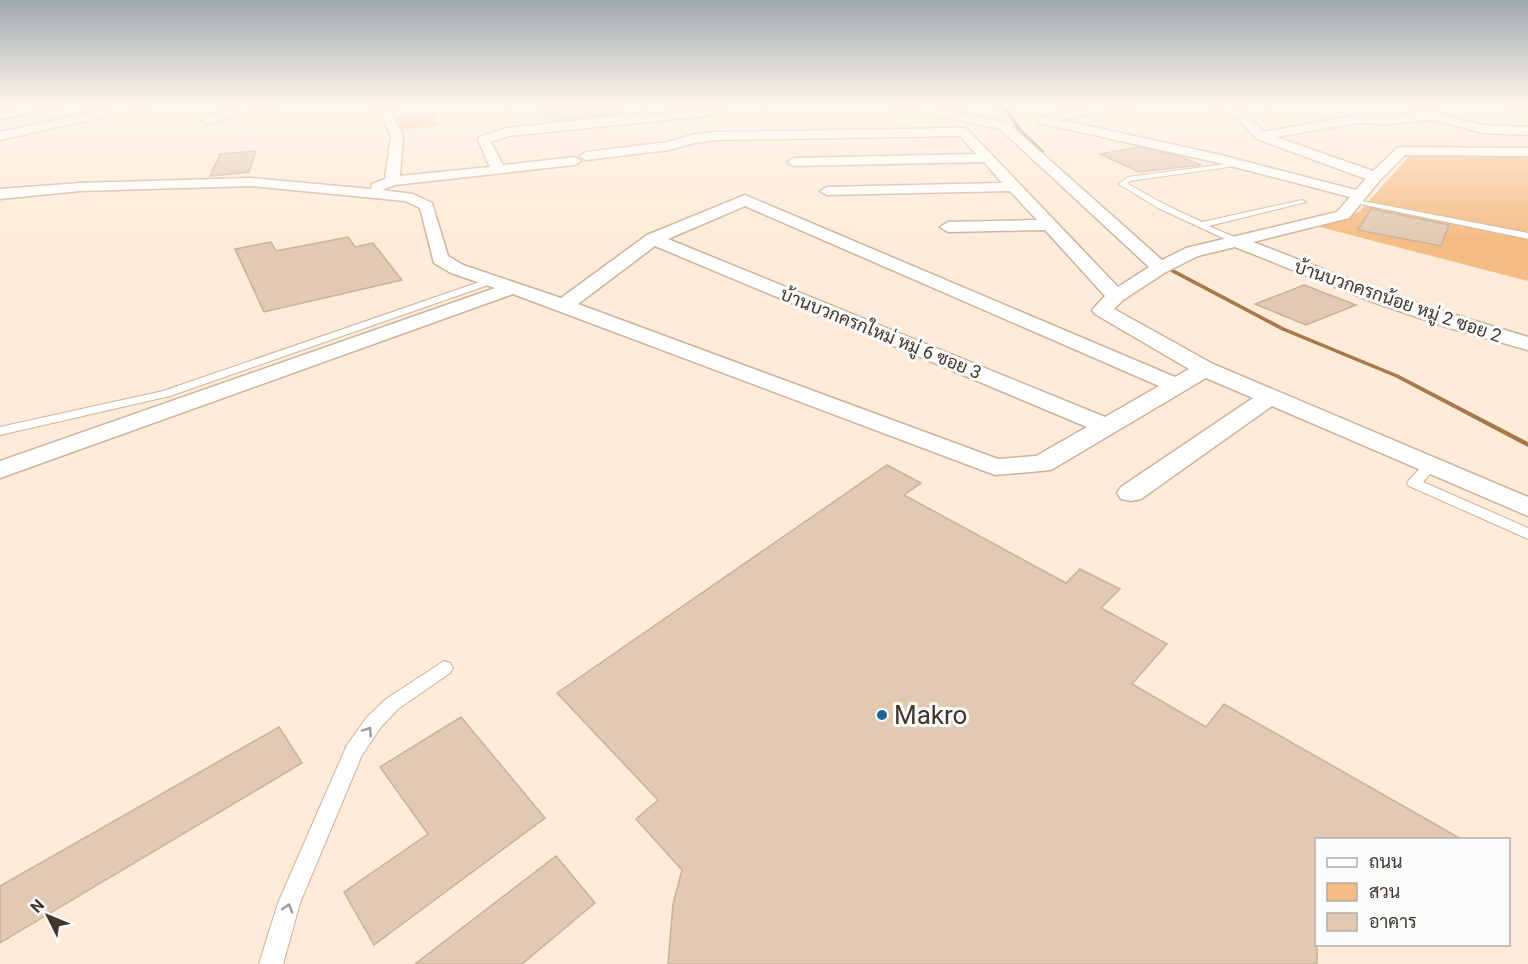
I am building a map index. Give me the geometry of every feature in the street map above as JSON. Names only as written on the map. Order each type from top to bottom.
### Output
[{"type":"street","points":[[392,181],[396,149]]},
{"type":"street","points":[[488,149],[498,170]]},
{"type":"street","points":[[365,193],[392,181],[498,170],[649,149]]},
{"type":"street","points":[[978,149],[1116,296]]},
{"type":"street","points":[[1029,149],[1160,268]]},
{"type":"street","points":[[1174,149],[1241,164],[1358,198]]},
{"type":"street","points":[[1297,149],[1376,177]]},
{"type":"street","points":[[1528,152],[1402,152],[1376,177],[1343,215],[1192,252],[1160,268],[1116,296],[1102,310],[1205,369],[1528,507]]},
{"type":"street","points":[[1038,157],[1056,155]]},
{"type":"street","points":[[794,162],[986,158]]},
{"type":"street","points":[[0,195],[80,187],[251,182],[408,197],[428,206],[440,259],[457,269],[564,305],[995,467],[1042,465],[1205,369]]},
{"type":"street","points":[[827,191],[1014,188]]},
{"type":"street","points":[[564,305],[653,239],[746,200],[1177,386]]},
{"type":"street","points":[[948,227],[1048,225]]},
{"type":"street","name":"บ้านบวกครกใหม่ หมู่ 6 ซอย 3","points":[[653,239],[1108,427]]},
{"type":"street","name":"บ้านบวกครกน้อย หมู่ 2 ซอย 2","points":[[1236,241],[1334,283],[1473,330],[1528,344]]},
{"type":"street","points":[[0,470],[502,285]]},
{"type":"street","points":[[1131,493],[1270,396]]},
{"type":"lane","points":[[1236,241],[1123,184],[1124,181],[1241,164]]},
{"type":"lane","points":[[1358,198],[1528,236]]},
{"type":"lane","points":[[1201,225],[1302,202]]},
{"type":"lane","points":[[0,431],[166,394],[502,285]]},
{"type":"lane","points":[[1430,466],[1414,483],[1528,534]]},
{"type":"lane","points":[[271,964],[289,903],[354,751],[374,722],[392,704],[444,668]]},
{"type":"green space","points":[[1411,154],[1528,157],[1528,281],[1316,226],[1359,212]]},
{"type":"building","points":[[1128,149],[1148,149],[1179,156],[1201,165],[1139,172],[1100,154]]},
{"type":"building","points":[[256,151],[249,172],[210,176],[220,154]]},
{"type":"building","points":[[1371,209],[1449,225],[1441,246],[1358,230]]},
{"type":"building","points":[[348,237],[355,247],[373,243],[402,280],[264,312],[235,249],[271,242],[276,251]]},
{"type":"building","points":[[1304,285],[1356,305],[1306,325],[1255,304]]},
{"type":"building","name":"Makro","points":[[887,465],[921,483],[904,495],[1066,583],[1080,569],[1120,589],[1101,608],[1167,644],[1132,684],[1206,727],[1224,704],[1459,838],[1315,838],[1317,964],[668,964],[673,904],[682,870],[636,819],[658,800],[557,693]]},
{"type":"building","points":[[461,717],[545,818],[374,945],[344,892],[428,834],[380,767]]},
{"type":"building","points":[[279,727],[302,763],[0,943],[0,886]]},
{"type":"building","points":[[556,856],[595,903],[522,964],[415,964]]},
{"type":"waterway","points":[[1040,149],[1043,152]]},
{"type":"waterway","points":[[1173,271],[1283,329],[1397,376],[1528,445]]},
{"type":"place","name":"Makro","points":[[882,715]]}]
